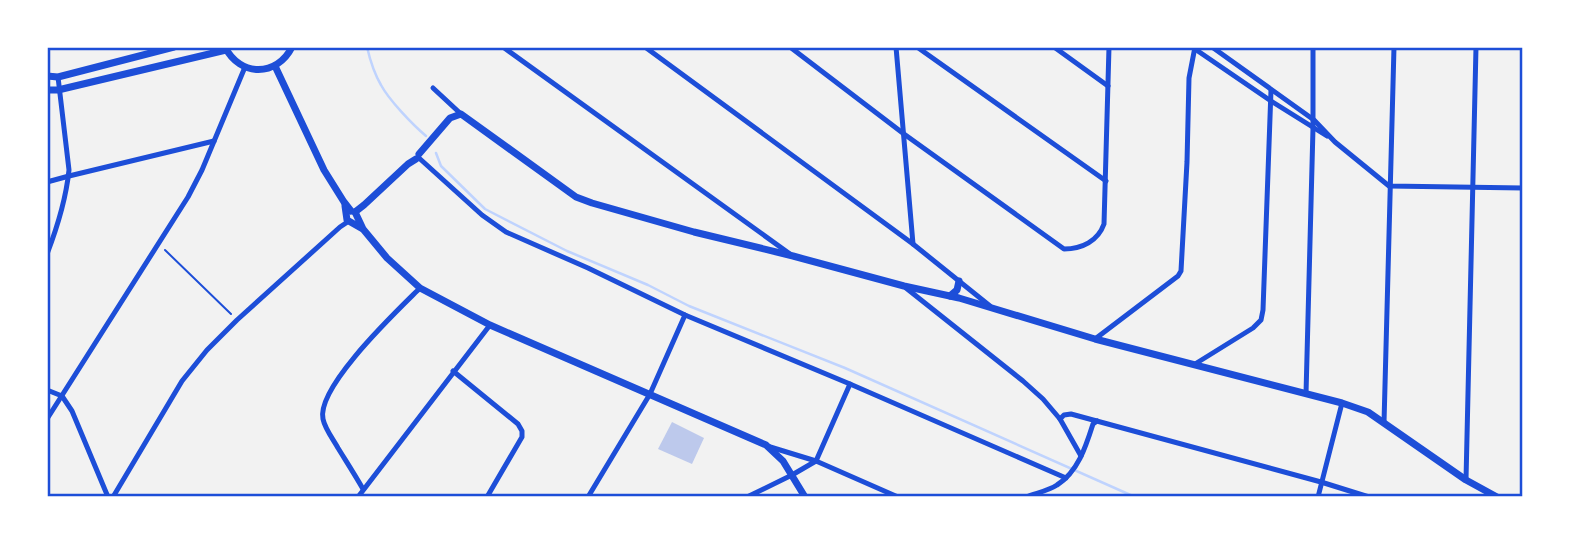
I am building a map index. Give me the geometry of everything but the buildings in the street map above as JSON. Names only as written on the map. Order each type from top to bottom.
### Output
[{"type":"street","points":[[47,76],[58,78],[174,47]]},
{"type":"street","points":[[47,90],[58,90],[226,49],[234,60],[245,67],[260,69],[283,61],[292,47]]},
{"type":"street","points":[[503,47],[793,256]]},
{"type":"street","points":[[645,47],[913,244],[992,308]]},
{"type":"street","points":[[790,47],[904,134],[1064,249],[1088,244],[1101,233],[1104,224],[1109,47]]},
{"type":"street","points":[[895,47],[913,244]]},
{"type":"street","points":[[917,47],[1106,181]]},
{"type":"street","points":[[1054,47],[1108,86]]},
{"type":"street","points":[[1212,47],[1314,120],[1335,142]]},
{"type":"street","points":[[1306,394],[1314,120],[1313,47]]},
{"type":"street","points":[[1384,423],[1394,47]]},
{"type":"street","points":[[1466,480],[1476,47]]},
{"type":"street","points":[[1095,339],[1181,271],[1189,78],[1194,48],[1335,142],[1389,186],[1523,188]]},
{"type":"street","points":[[275,66],[324,170],[352,216],[387,258],[421,288],[490,325],[766,445],[816,461],[898,497]]},
{"type":"street","points":[[47,419],[188,197],[245,67]]},
{"type":"street","points":[[47,254],[55,235],[69,176],[58,78]]},
{"type":"street","points":[[433,88],[461,114],[576,197],[694,232],[949,296],[1095,339],[1342,403],[1368,412],[1466,480],[1494,496]]},
{"type":"street","points":[[1195,364],[1253,328],[1261,320],[1271,90]]},
{"type":"street","points":[[111,497],[182,381],[207,350],[418,156],[450,118],[461,114]]},
{"type":"street","points":[[47,182],[214,141]]},
{"type":"street","points":[[418,156],[482,215],[506,232],[685,315],[1068,476]]},
{"type":"street","points":[[949,296],[957,290],[959,281]]},
{"type":"street","points":[[904,286],[1043,399],[1060,419],[1080,458]]},
{"type":"street","points":[[363,489],[327,430],[323,409],[335,384],[361,348],[421,288]]},
{"type":"street","points":[[925,303],[936,293]]},
{"type":"street","points":[[588,497],[650,394],[685,315]]},
{"type":"street","points":[[358,497],[490,325]]},
{"type":"street","points":[[453,372],[518,424],[522,431],[523,437],[487,497]]},
{"type":"street","points":[[747,497],[816,461],[850,384]]},
{"type":"street","points":[[47,390],[62,396],[72,411],[111,497]]},
{"type":"street","points":[[1318,497],[1342,403]]},
{"type":"street","points":[[1060,419],[1071,414],[1369,497]]},
{"type":"street","points":[[1026,497],[1056,486],[1068,476],[1080,458],[1093,424],[1097,421]]},
{"type":"street","points":[[1072,441],[1086,445]]},
{"type":"street","points":[[766,445],[783,461],[805,497]]},
{"type":"path","points":[[159,243],[237,320]]},
{"type":"waterway","points":[[367,47],[374,71],[385,91],[401,112],[426,136]]},
{"type":"waterway","points":[[436,153],[441,166],[485,209],[567,251],[648,285],[689,306],[845,368],[1135,497]]}]
